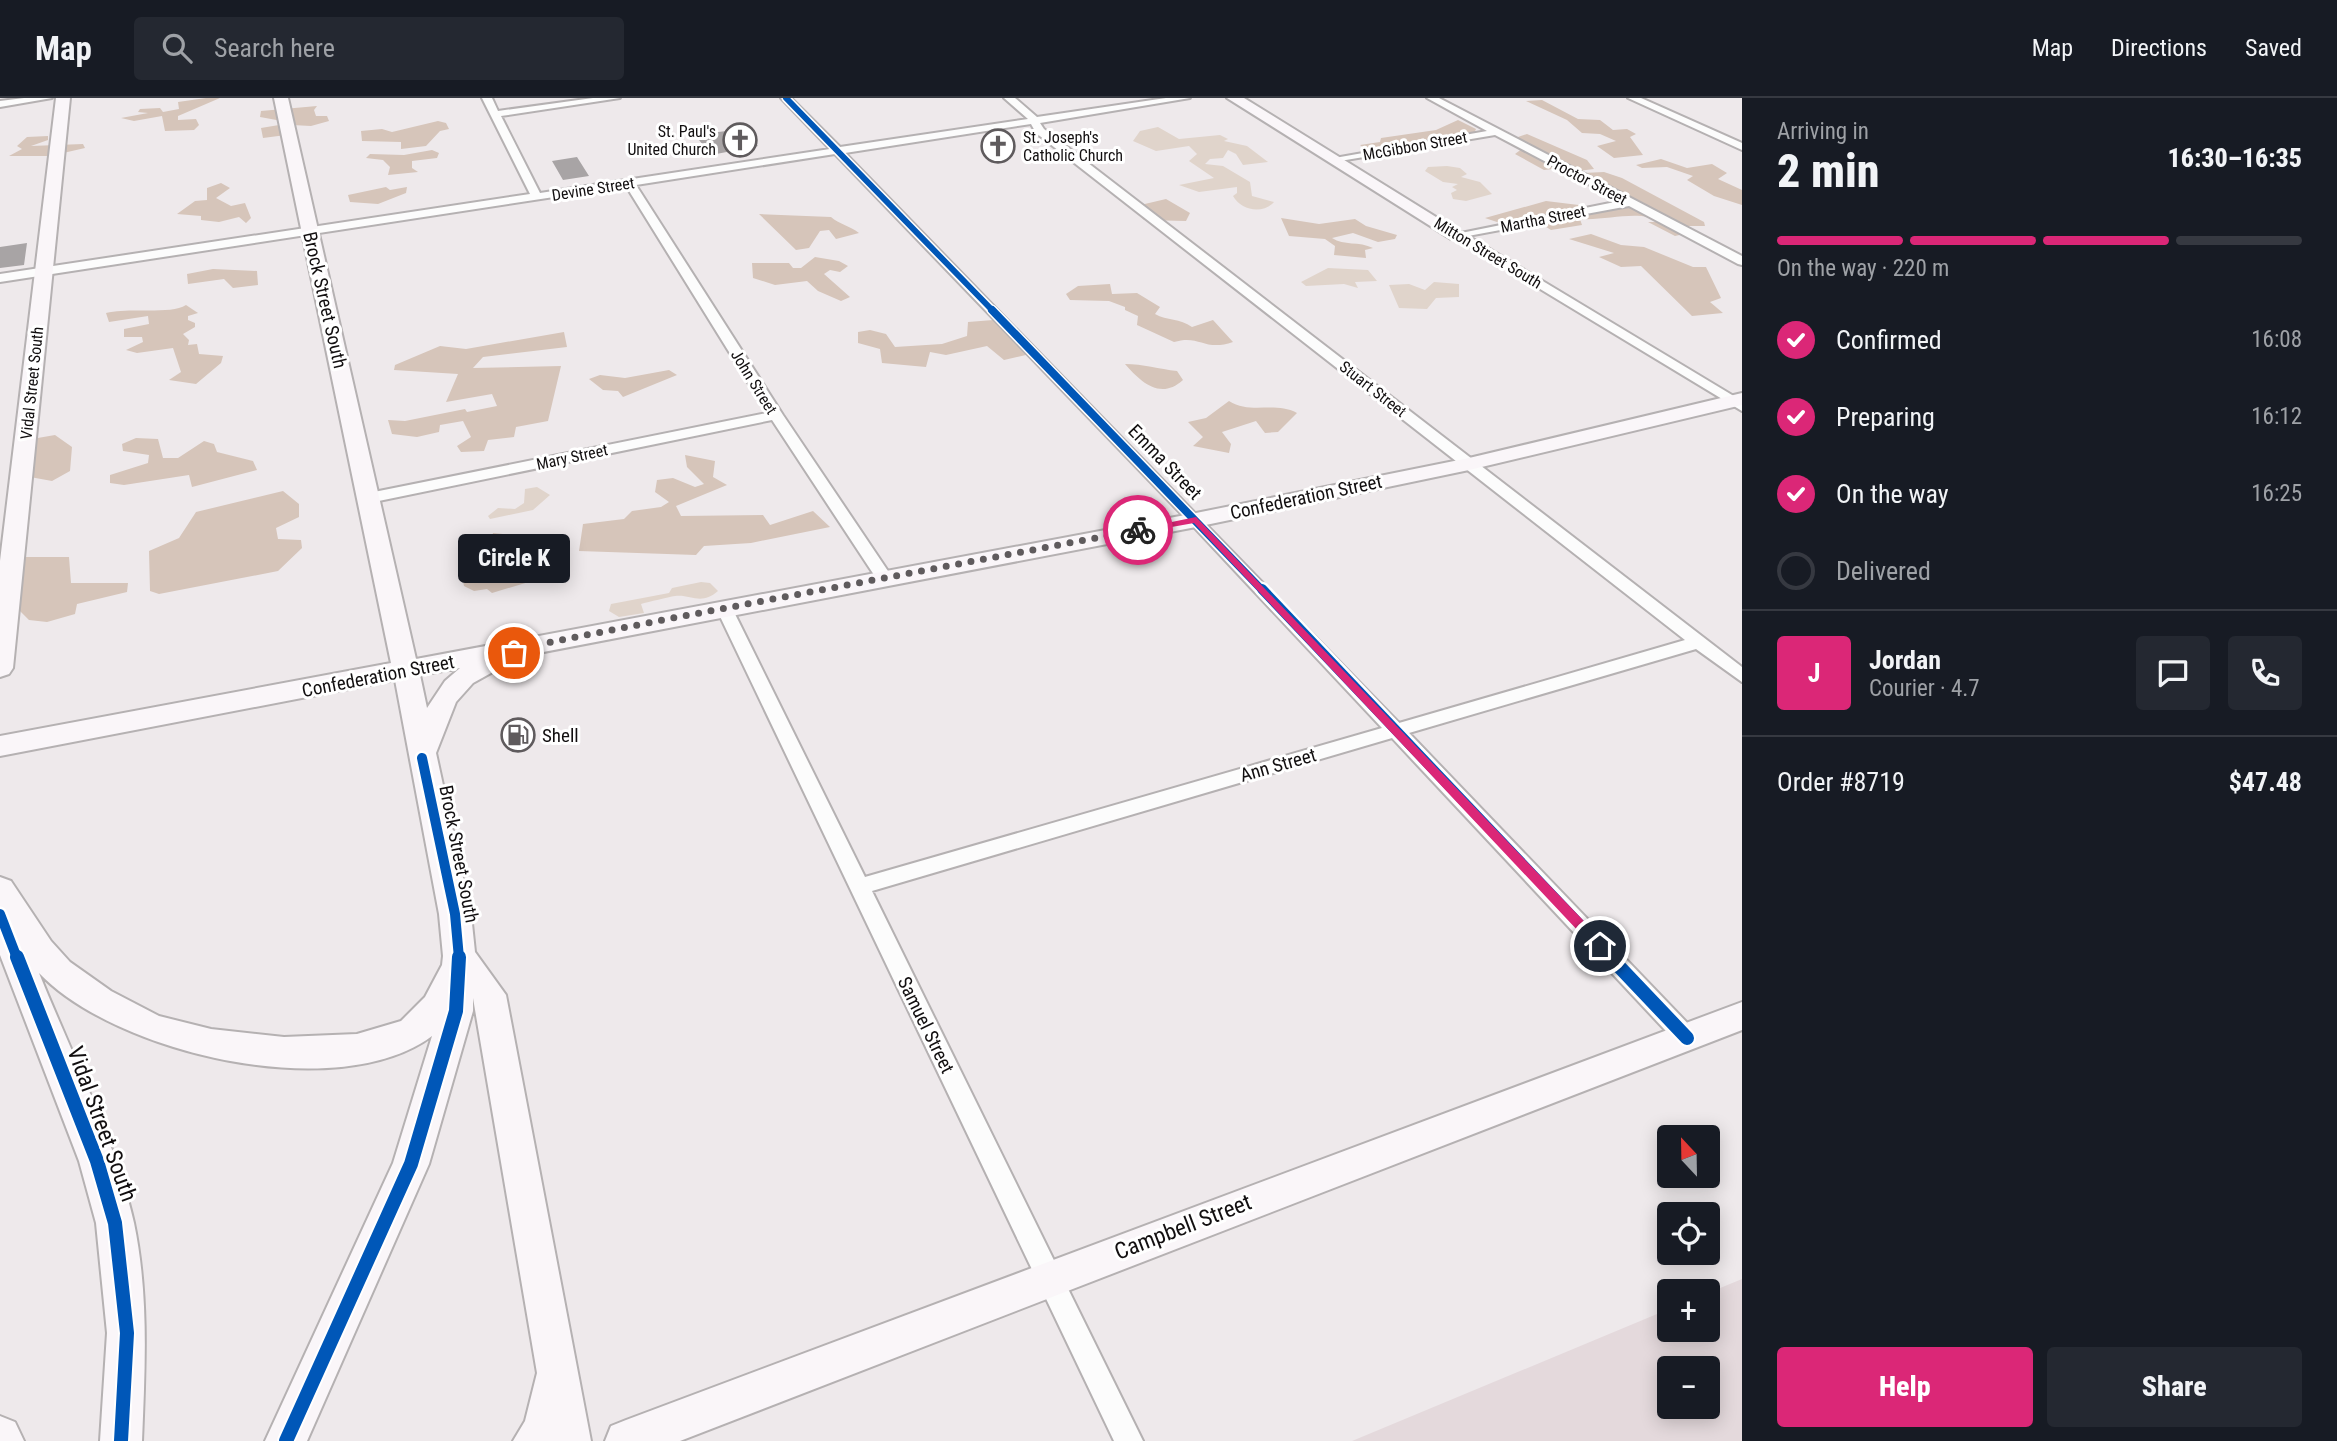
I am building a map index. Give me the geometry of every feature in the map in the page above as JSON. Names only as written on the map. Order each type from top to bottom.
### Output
[{"type":"main road","name":"Vidal Street South","points":[[0,668],[63,98]]},
{"type":"main road","name":"Brock Street South","points":[[281,98],[406,671],[455,914],[459,956]]},
{"type":"main road","name":"Mitton Street South","points":[[1234,98],[1457,235]]},
{"type":"main road","name":"Confederation Street","points":[[0,746],[1196,520],[1469,464],[1739,403]]},
{"type":"main road","points":[[422,758],[433,720],[454,684],[481,666],[546,643]]},
{"type":"main road","points":[[0,889],[38,950],[69,981],[109,1006],[154,1028],[229,1046],[279,1051],[339,1051],[397,1039],[413,1031],[430,1017],[448,986],[459,956]]},
{"type":"main road","name":"Vidal Street South","points":[[0,914],[107,1191],[121,1255],[127,1333],[121,1441]]},
{"type":"main road","points":[[286,1441],[411,1164],[456,1012],[459,956]]},
{"type":"main road","points":[[459,956],[490,995],[570,1441]]},
{"type":"main road","name":"Campbell Street","points":[[626,1441],[1050,1277],[1742,1016]]},
{"type":"main road","points":[[534,1441],[543,1433],[557,1365]]},
{"type":"street","points":[[0,104],[47,98]]},
{"type":"street","points":[[487,98],[537,197]]},
{"type":"street","points":[[496,114],[615,98]]},
{"type":"street","name":"Emma Street","points":[[786,98],[1196,520],[1687,1038]]},
{"type":"street","name":"Stuart Street","points":[[1009,98],[1036,121],[1040,131],[1742,676]]},
{"type":"street","name":"Devine Street","points":[[0,278],[1185,98]]},
{"type":"street","name":"Proctor Street","points":[[1432,98],[1742,261]]},
{"type":"street","points":[[1633,98],[1742,147]]},
{"type":"street","name":"McGibbon Street","points":[[1334,159],[1497,132]]},
{"type":"street","name":"John Street","points":[[629,183],[776,415],[884,577]]},
{"type":"street","name":"Martha Street","points":[[1457,235],[1629,203]]},
{"type":"street","name":"Mitton Street South","points":[[1457,235],[1739,403]]},
{"type":"street","name":"Mary Street","points":[[369,498],[776,415]]},
{"type":"street","name":"Samuel Street","points":[[723,608],[1129,1441]]},
{"type":"street","name":"Ann Street","points":[[858,887],[1699,642]]},
{"type":"shaded area","points":[[220,98],[178,116],[178,120],[196,119],[199,125],[194,130],[165,131],[162,116],[134,121],[121,118],[148,113],[138,112],[140,109],[160,108],[163,112],[179,109],[178,102]]},
{"type":"shaded area","points":[[1542,100],[1578,119],[1600,120],[1613,130],[1627,129],[1636,134],[1630,137],[1643,155],[1614,158],[1597,146],[1616,141],[1600,134],[1582,133],[1567,120],[1526,101]]},
{"type":"shaded area","points":[[317,106],[314,110],[316,116],[327,116],[329,121],[311,126],[292,125],[286,135],[263,138],[261,128],[279,125],[282,121],[260,117],[261,111]]},
{"type":"shaded area","points":[[1458,120],[1476,129],[1474,134],[1450,136],[1447,141],[1408,148],[1391,145],[1389,149],[1365,149],[1360,145],[1380,142],[1381,138],[1436,130]]},
{"type":"shaded area","points":[[438,121],[446,123],[449,129],[440,131],[426,146],[401,149],[401,142],[362,141],[361,131],[382,129],[392,132]]},
{"type":"shaded area","points":[[1158,127],[1179,139],[1220,135],[1228,139],[1224,141],[1247,146],[1268,162],[1243,165],[1236,154],[1228,150],[1223,158],[1210,159],[1205,164],[1223,166],[1250,182],[1252,196],[1274,202],[1264,209],[1252,209],[1241,205],[1233,196],[1237,193],[1237,187],[1199,192],[1179,185],[1214,178],[1189,161],[1197,154],[1189,146],[1156,151],[1133,141],[1140,131]]},
{"type":"shaded area","points":[[1527,134],[1587,160],[1594,169],[1578,171],[1572,167],[1544,170],[1515,154],[1523,148],[1515,138]]},
{"type":"shaded area","points":[[48,136],[48,140],[31,146],[83,144],[85,148],[50,156],[9,156],[22,149],[17,146],[27,137]]},
{"type":"shaded area","points":[[432,150],[439,153],[437,158],[412,161],[412,168],[418,172],[388,175],[390,167],[383,160],[366,158],[370,154],[404,155]]},
{"type":"shaded area","points":[[1661,159],[1687,168],[1712,164],[1727,173],[1718,179],[1742,190],[1742,205],[1714,196],[1687,180],[1693,176],[1667,167],[1642,168],[1636,165]]},
{"type":"shaded area","points":[[1428,167],[1460,168],[1467,174],[1461,177],[1480,182],[1492,194],[1466,201],[1453,199],[1451,193],[1457,190],[1452,187],[1458,184],[1443,182],[1425,171]]},
{"type":"shaded area","points":[[1604,172],[1622,178],[1704,222],[1705,226],[1687,226],[1693,232],[1675,236],[1648,222],[1661,222],[1643,216],[1580,219],[1582,225],[1551,230],[1532,218],[1500,223],[1485,218],[1546,201],[1595,207],[1627,205],[1638,211],[1633,203],[1600,193],[1586,183],[1583,173]]},
{"type":"shaded area","points":[[221,183],[230,188],[216,198],[231,206],[245,203],[251,218],[246,223],[239,217],[219,222],[201,220],[201,216],[177,214],[195,201],[207,200],[207,188]]},
{"type":"shaded area","points":[[386,187],[390,190],[407,187],[406,193],[378,204],[350,202],[348,195]]},
{"type":"shaded area","points":[[1166,199],[1190,213],[1186,221],[1144,220],[1132,207]]},
{"type":"shaded area","points":[[759,214],[831,217],[859,233],[836,239],[829,230],[820,231],[809,248],[796,250]]},
{"type":"shaded area","points":[[1281,218],[1319,224],[1355,219],[1366,226],[1397,235],[1395,239],[1378,242],[1353,233],[1332,238],[1373,248],[1365,250],[1366,258],[1334,255],[1335,246],[1325,239],[1289,236]]},
{"type":"shaded area","points":[[1591,234],[1621,245],[1644,247],[1693,267],[1706,267],[1721,298],[1710,302],[1723,313],[1692,316],[1641,266],[1621,267],[1599,257],[1614,253],[1569,239]]},
{"type":"shaded area","points":[[815,257],[839,261],[848,266],[840,272],[830,270],[824,274],[850,297],[841,301],[818,291],[807,281],[775,285],[753,278],[752,263],[789,263],[793,268],[801,268]]},
{"type":"shaded area","points":[[1328,268],[1368,270],[1377,281],[1355,282],[1358,288],[1344,284],[1306,286],[1301,282]]},
{"type":"shaded area","points":[[213,269],[257,271],[258,285],[233,288],[224,279],[188,284],[187,274]]},
{"type":"shaded area","points":[[1434,282],[1459,284],[1459,297],[1436,298],[1427,309],[1399,308],[1389,285],[1409,284],[1425,290]]},
{"type":"shaded area","points":[[1110,284],[1112,294],[1137,293],[1160,307],[1155,314],[1160,316],[1192,327],[1213,320],[1233,342],[1215,345],[1190,340],[1174,342],[1137,325],[1138,316],[1125,310],[1125,307],[1109,301],[1070,300],[1066,294],[1078,286]]},
{"type":"shaded area","points":[[186,305],[198,313],[188,316],[188,320],[195,323],[195,327],[183,334],[189,340],[188,345],[197,344],[199,354],[223,356],[221,363],[196,384],[169,380],[181,372],[173,348],[137,353],[126,350],[143,342],[142,337],[124,337],[124,329],[149,324],[148,316],[109,322],[106,313],[170,310]]},
{"type":"shaded area","points":[[1006,319],[1034,345],[1026,355],[1004,360],[987,346],[946,355],[930,352],[926,367],[882,363],[880,349],[858,343],[858,332],[870,330],[886,334],[895,347],[942,344],[967,336],[968,322]]},
{"type":"shaded area","points":[[564,332],[567,347],[483,357],[473,368],[561,366],[548,421],[516,427],[514,437],[488,440],[484,451],[461,452],[457,446],[471,437],[463,421],[440,425],[439,432],[417,437],[392,434],[388,420],[405,421],[465,409],[467,412],[497,406],[492,394],[446,402],[458,374],[394,370],[395,365],[440,346],[466,349]]},
{"type":"shaded area","points":[[1125,364],[1177,371],[1183,380],[1175,386],[1158,389],[1137,377]]},
{"type":"shaded area","points":[[669,370],[677,375],[623,397],[618,391],[603,390],[589,379],[600,375],[625,378]]},
{"type":"shaded area","points":[[1229,401],[1246,407],[1280,408],[1297,413],[1278,432],[1265,433],[1256,421],[1222,432],[1231,444],[1229,453],[1193,446],[1203,437],[1188,422],[1206,418]]},
{"type":"shaded area","points":[[55,435],[72,447],[70,471],[52,481],[30,477],[32,439]]},
{"type":"shaded area","points":[[136,438],[158,439],[163,458],[178,458],[204,441],[214,444],[217,452],[253,461],[257,470],[192,487],[189,475],[124,485],[110,483],[110,475],[148,463],[149,455],[123,451],[122,444]]},
{"type":"shaded area","points":[[685,455],[715,461],[713,477],[727,485],[676,506],[681,516],[763,515],[770,525],[813,511],[830,527],[751,543],[704,546],[696,555],[579,551],[583,524],[624,519],[632,511],[661,507],[669,502],[655,492],[657,480],[673,478],[695,487],[704,484],[687,467]]},
{"type":"shaded area","points":[[537,487],[550,495],[533,510],[490,519],[488,516],[498,508],[515,509],[524,503],[525,489]]},
{"type":"shaded area","points":[[283,491],[299,504],[299,517],[276,528],[278,539],[301,540],[302,548],[278,571],[159,594],[150,591],[149,551],[179,538],[196,512]]},
{"type":"shaded area","points":[[493,533],[531,537],[536,551],[521,558],[521,563],[543,563],[546,569],[542,578],[492,593],[487,589],[474,591],[464,586],[462,577],[486,561]]},
{"type":"shaded area","points":[[25,557],[69,557],[71,583],[128,583],[127,592],[77,604],[75,614],[47,622],[29,620],[20,611],[17,562]]},
{"type":"shaded area","points":[[701,582],[710,583],[718,591],[701,599],[675,596],[641,604],[644,613],[619,617],[609,611],[611,604],[669,593],[672,588]]},
{"type":"shaded area","points":[[1742,1279],[1742,1441],[1352,1441],[1657,1314],[1657,1342],[1720,1342],[1720,1288]]},
{"type":"building","points":[[742,129],[758,146],[711,155],[695,135]]},
{"type":"building","points":[[577,157],[589,176],[563,180],[552,161]]},
{"type":"building","points":[[27,243],[24,265],[0,268],[0,247]]},
{"type":"cycle path","points":[[786,98],[1196,520],[1687,1038]]},
{"type":"cycle path","points":[[286,1441],[411,1164],[456,1011],[459,956],[455,914],[422,758]]},
{"type":"cycle path","points":[[0,914],[97,1161],[115,1223],[127,1333],[121,1441]]},
{"type":"way so far","points":[[514,653],[546,643],[1138,530]]},
{"type":"place","name":"St. Paul's United Church","points":[[740,140]]},
{"type":"place","name":"St. Joseph's Catholic Church","points":[[998,146]]},
{"type":"place","name":"Circle K","points":[[514,653]]},
{"type":"place","name":"Shell","points":[[518,735]]},
{"type":"route","points":[[1138,530],[1196,520],[1600,946]]}]
